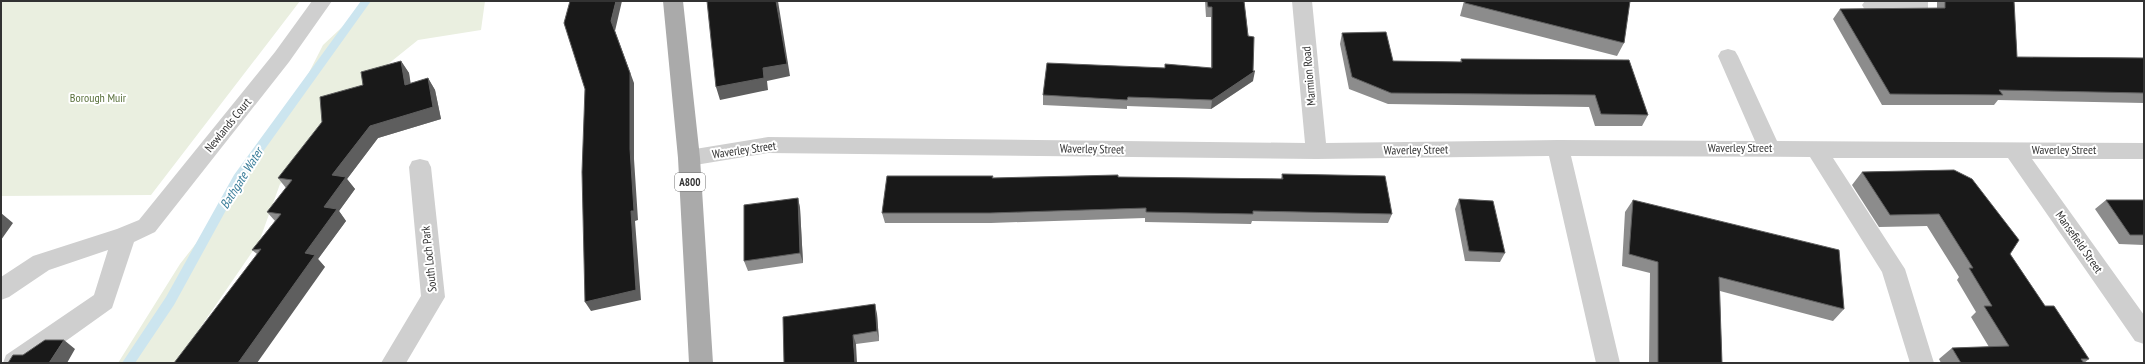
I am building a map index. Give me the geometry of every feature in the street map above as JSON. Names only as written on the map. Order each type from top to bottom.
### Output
[{"type":"main road","name":"A800","points":[[673,1],[689,158],[701,363]]},
{"type":"street","name":"Newlands Court","points":[[1,290],[41,263],[124,236],[146,226],[282,57],[322,1]]},
{"type":"street","name":"Marmion Road","points":[[1302,1],[1316,151]]},
{"type":"street","points":[[1872,4],[1918,8],[1918,1]]},
{"type":"street","points":[[1728,56],[1769,148]]},
{"type":"street","name":"Waverley Street","points":[[689,158],[768,145],[1316,151],[1558,148],[1815,148],[2144,151]]},
{"type":"street","points":[[1558,148],[1608,363]]},
{"type":"street","points":[[1815,148],[1893,269],[1922,363]]},
{"type":"street","name":"Mansefield Street","points":[[2014,150],[2142,329]]},
{"type":"street","name":"South Loch Park","points":[[393,363],[433,297],[420,168]]},
{"type":"street","points":[[15,363],[104,301],[124,236]]},
{"type":"green space","name":"Borough Muir","points":[[1,1],[300,1],[151,195],[1,196]]},
{"type":"green space","points":[[370,1],[485,1],[481,30],[418,40],[367,81],[319,148],[280,184],[259,242],[176,363],[118,363],[180,264],[237,191],[290,110],[323,45]]},
{"type":"building","points":[[570,1],[616,1],[611,21],[630,73],[630,149],[634,211],[631,211],[636,290],[585,302],[582,172],[585,89],[564,23]]},
{"type":"building","points":[[707,1],[776,1],[787,64],[763,68],[764,78],[716,87]]},
{"type":"building","points":[[1207,1],[1244,1],[1248,36],[1254,37],[1253,71],[1255,71],[1212,100],[1128,97],[1127,100],[1043,95],[1047,63],[1165,68],[1165,64],[1212,68],[1212,7],[1208,7]]},
{"type":"building","points":[[1465,1],[1630,1],[1624,43],[1465,3]]},
{"type":"building","points":[[1945,1],[2014,1],[2017,57],[2144,58],[2144,93],[1999,90],[2003,95],[1890,94],[1840,9],[1945,8]]},
{"type":"building","points":[[1386,32],[1393,61],[1462,62],[1461,59],[1629,60],[1648,115],[1601,114],[1595,95],[1391,93],[1352,77],[1342,33]]},
{"type":"building","points":[[401,61],[405,85],[428,78],[433,107],[370,126],[332,175],[346,177],[324,207],[337,209],[305,253],[315,255],[238,363],[174,363],[261,249],[252,250],[281,214],[267,212],[292,180],[278,178],[322,122],[320,97],[363,85],[361,72]]},
{"type":"building","points":[[1954,170],[1972,179],[2019,240],[2010,254],[2045,306],[2054,306],[2089,359],[2081,359],[2084,363],[1961,363],[1952,348],[2009,346],[1984,306],[1992,306],[1969,268],[1973,268],[1939,214],[1890,215],[1862,172]]},
{"type":"building","points":[[1282,174],[1385,176],[1392,214],[1253,211],[1253,214],[1146,212],[1146,208],[990,213],[882,213],[887,176],[993,176],[992,178],[1118,175],[1118,177],[1283,179]]},
{"type":"building","points":[[798,198],[800,253],[744,261],[744,205]]},
{"type":"building","points":[[1459,199],[1493,201],[1505,253],[1469,251]]},
{"type":"building","points":[[1633,200],[1839,250],[1844,309],[1719,277],[1722,363],[1658,363],[1658,262],[1629,254]]},
{"type":"building","points":[[2106,200],[2144,200],[2144,235],[2130,235]]},
{"type":"building","points":[[875,304],[877,331],[853,335],[855,363],[784,363],[783,317]]},
{"type":"building","points":[[45,340],[64,340],[49,363],[8,363],[13,355],[23,355]]},
{"type":"waterway","name":"Bathgate Water","points":[[128,363],[170,301],[238,178],[366,1]]}]
